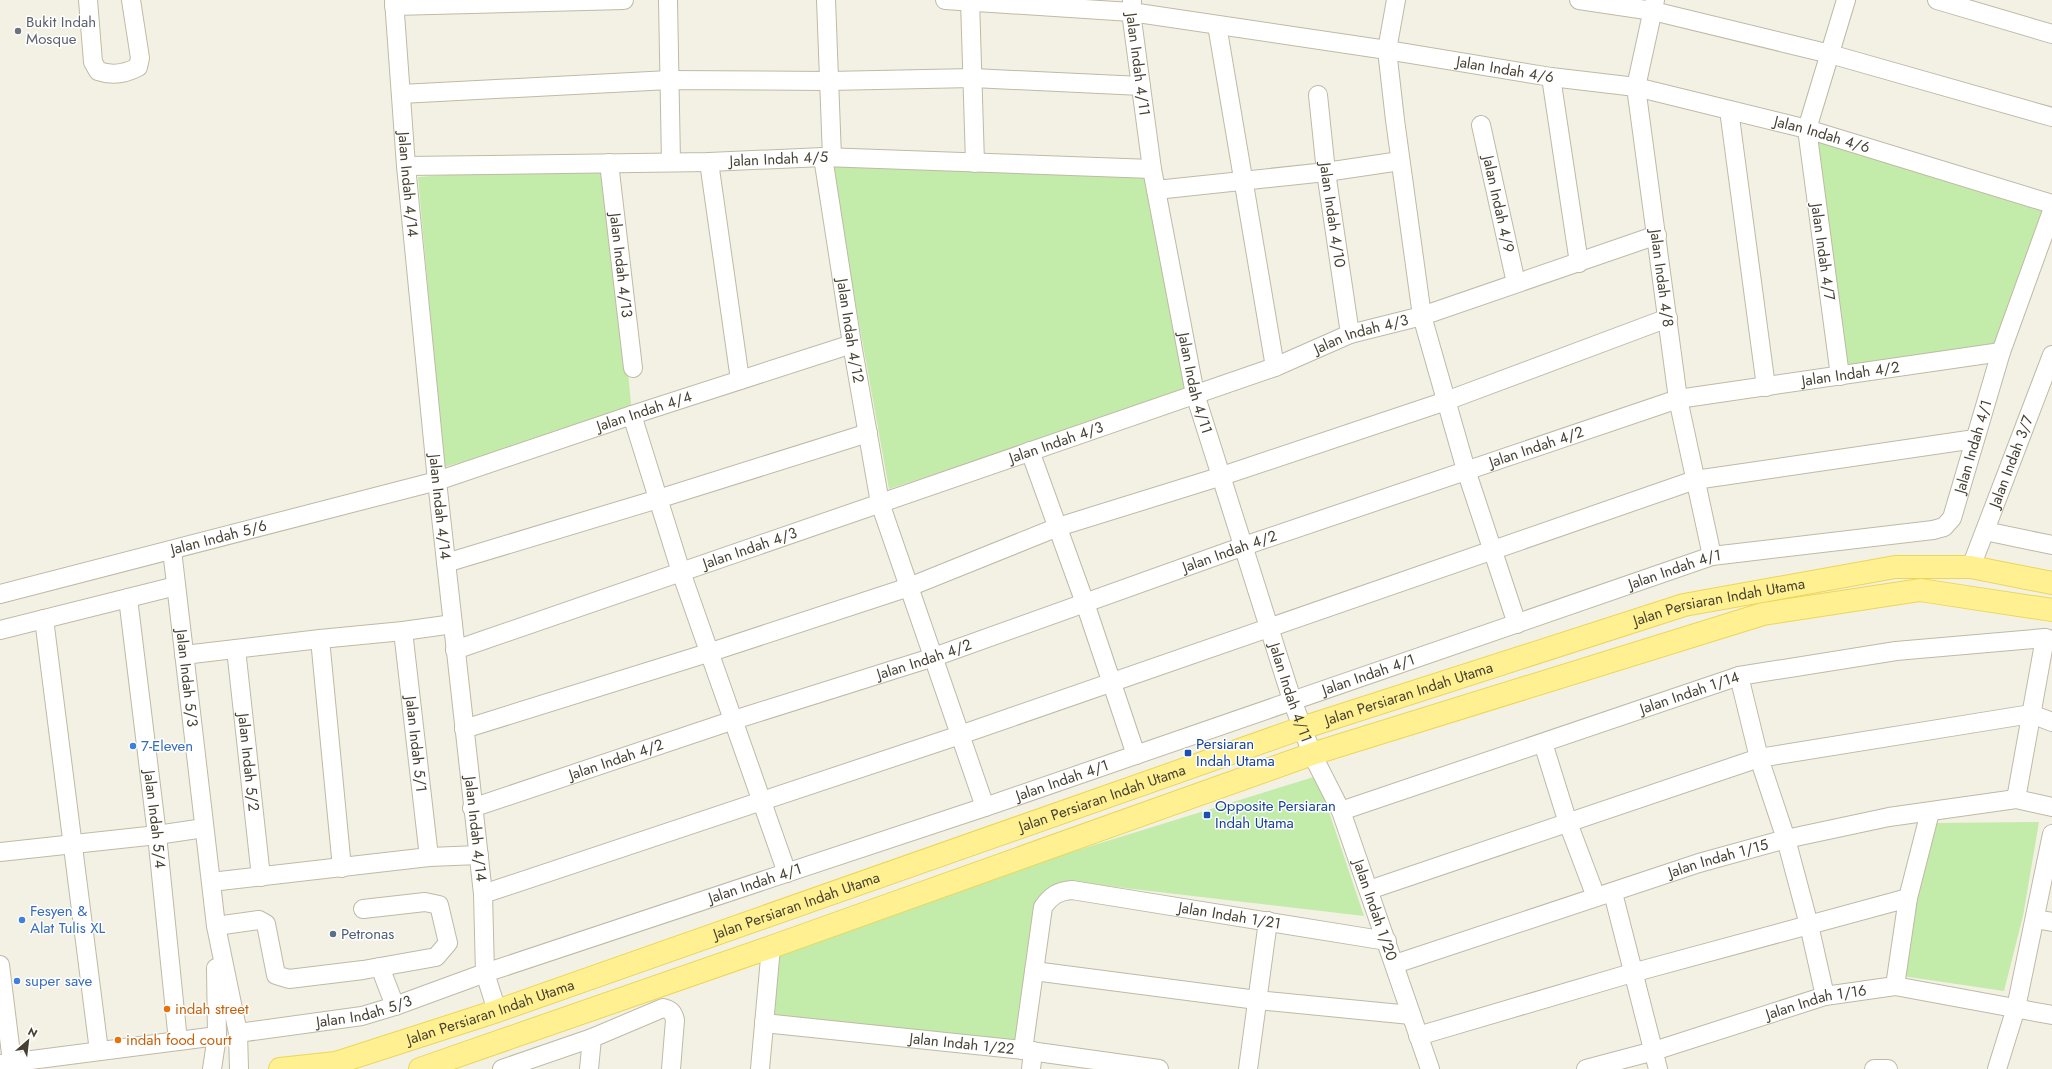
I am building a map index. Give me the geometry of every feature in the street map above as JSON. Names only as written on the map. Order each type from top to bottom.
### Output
[{"type":"main road","name":"Jalan Persiaran Indah Utama","points":[[280,1069],[336,1063],[496,1011],[1302,728],[1684,605],[1895,567],[1971,567],[2052,583]]},
{"type":"main road","name":"Jalan Persiaran Indah Utama","points":[[420,1069],[771,947],[1312,754],[1763,614],[1920,590],[2052,610]]},
{"type":"street","points":[[88,0],[93,62],[98,71],[108,75],[129,72],[138,67],[140,58],[131,0]]},
{"type":"street","points":[[394,3],[624,0]]},
{"type":"street","points":[[668,0],[671,162]]},
{"type":"street","name":"Jalan Indah 4/12","points":[[826,0],[829,81],[828,157],[852,344],[880,503],[985,807]]},
{"type":"street","name":"Jalan Indah 4/6","points":[[945,0],[1132,6],[1217,25],[1387,50],[1551,77],[1636,87],[1807,129],[2052,204]]},
{"type":"street","points":[[1396,0],[1387,50],[1400,161],[1422,316],[1466,470],[1517,624]]},
{"type":"street","points":[[1579,0],[1654,6],[2052,117]]},
{"type":"street","points":[[1807,129],[1846,0]]},
{"type":"street","points":[[1937,0],[2052,34]]},
{"type":"street","points":[[970,1],[975,163]]},
{"type":"street","name":"Jalan Indah 4/14","points":[[394,3],[406,166],[437,481],[472,808],[483,894],[485,972],[496,1011]]},
{"type":"street","name":"Jalan Indah 4/11","points":[[1132,6],[1152,169],[1195,394],[1292,700],[1312,754]]},
{"type":"street","name":"Jalan Indah 4/8","points":[[1654,6],[1636,87],[1678,399],[1712,556]]},
{"type":"street","points":[[1217,25],[1275,367]]},
{"type":"street","points":[[1551,77],[1579,263]]},
{"type":"street","points":[[401,94],[669,80],[829,81],[973,78],[1141,86]]},
{"type":"street","name":"Jalan Indah 4/10","points":[[1318,96],[1326,172],[1350,334]]},
{"type":"street","points":[[1729,110],[1766,386]]},
{"type":"street","name":"Jalan Indah 4/9","points":[[1481,125],[1516,283]]},
{"type":"street","name":"Jalan Indah 4/7","points":[[1807,129],[1840,376]]},
{"type":"street","name":"Jalan Indah 4/5","points":[[406,166],[710,162],[828,157],[1152,169]]},
{"type":"street","points":[[1156,190],[1243,182],[1400,161]]},
{"type":"street","points":[[710,162],[740,380]]},
{"type":"street","name":"Jalan Indah 4/13","points":[[609,163],[634,368]]},
{"type":"street","name":"Jalan Indah 4/1","points":[[485,972],[788,874],[1712,556],[1933,530],[1944,527],[1952,518],[2001,352],[2052,211]]},
{"type":"street","name":"Jalan Indah 4/3","points":[[455,650],[1275,367],[1350,334],[1422,316],[1657,235]]},
{"type":"street","points":[[464,729],[710,652],[909,587],[1058,527],[1222,476],[1446,401],[1668,318]]},
{"type":"street","name":"Jalan Indah 4/4","points":[[437,481],[632,415],[852,344]]},
{"type":"street","name":"Jalan Indah 4/2","points":[[472,808],[734,720],[934,657],[1244,546],[1678,399],[2001,352]]},
{"type":"street","name":"Jalan Indah 3/7","points":[[1971,567],[2052,358]]},
{"type":"street","points":[[632,415],[681,572],[788,874]]},
{"type":"street","points":[[446,563],[658,499],[868,433]]},
{"type":"street","points":[[483,894],[960,735],[1111,681],[1270,628],[1695,480],[1975,439]]},
{"type":"street","points":[[1030,451],[1085,603],[1136,755]]},
{"type":"street","name":"Jalan Indah 5/6","points":[[0,594],[437,481]]},
{"type":"street","points":[[1985,531],[2052,545]]},
{"type":"street","name":"Jalan Indah 5/3","points":[[172,550],[216,926],[238,1033],[239,1069]]},
{"type":"street","points":[[0,630],[176,586]]},
{"type":"street","name":"Jalan Indah 5/4","points":[[128,598],[157,835],[178,1041]]},
{"type":"street","points":[[44,619],[99,1051]]},
{"type":"street","points":[[184,655],[320,638],[403,631],[453,624]]},
{"type":"street","name":"Jalan Indah 5/1","points":[[403,631],[429,857]]},
{"type":"street","points":[[320,638],[342,868]]},
{"type":"street","points":[[2016,799],[2031,714],[2048,639]]},
{"type":"street","name":"Jalan Indah 1/14","points":[[1340,811],[1739,676],[1896,651],[2048,639]]},
{"type":"street","name":"Jalan Indah 5/2","points":[[236,649],[261,877]]},
{"type":"street","points":[[1739,676],[1759,758],[1786,839],[1809,925],[1825,996]]},
{"type":"street","points":[[1369,890],[1759,758],[2031,714],[2052,722]]},
{"type":"street","points":[[1543,743],[1568,823],[1604,895],[1632,974],[1658,1069]]},
{"type":"street","name":"Jalan Indah 1/20","points":[[1312,754],[1340,811],[1387,941],[1430,1069]]},
{"type":"street","name":"Jalan Indah 1/15","points":[[1395,964],[1700,864],[1786,839],[1889,817],[2016,799],[2052,807]]},
{"type":"street","points":[[1895,986],[1908,898],[1930,812]]},
{"type":"street","points":[[0,852],[157,835],[204,828]]},
{"type":"street","points":[[1997,1069],[2044,920],[2052,834]]},
{"type":"street","points":[[211,882],[429,857],[479,855]]},
{"type":"street","name":"Jalan Indah 1/21","points":[[1034,971],[1043,907],[1051,896],[1062,891],[1072,890],[1387,941]]},
{"type":"street","points":[[1418,1036],[1632,974],[1908,898]]},
{"type":"street","points":[[216,926],[259,920],[266,924],[276,975],[289,979],[380,967],[436,957],[448,943],[439,905],[425,902],[363,909]]},
{"type":"street","points":[[1248,1069],[1268,922]]},
{"type":"street","name":"Jalan Indah 5/3","points":[[212,1069],[217,1036],[216,926]]},
{"type":"street","points":[[760,1069],[771,947]]},
{"type":"street","points":[[0,965],[6,1063],[217,1036]]},
{"type":"street","points":[[380,967],[395,1006]]},
{"type":"street","points":[[1031,1069],[1028,1050],[1034,971],[1257,1000],[1411,1015]]},
{"type":"street","name":"Jalan Indah 5/3","points":[[238,1033],[362,1016],[395,1006],[485,972]]},
{"type":"street","name":"Jalan Indah 1/16","points":[[1586,1069],[1654,1051],[1825,996],[1895,986],[2052,1015]]},
{"type":"street","points":[[513,1067],[592,1038],[663,1008],[669,1009],[675,1020],[671,1069]]},
{"type":"street","name":"Jalan Indah 1/22","points":[[764,1023],[1028,1050],[1159,1069]]},
{"type":"street","points":[[589,1069],[592,1038]]},
{"type":"street","points":[[1874,1069],[1888,1069]]},
{"type":"green space","points":[[1813,135],[2050,203],[2001,352],[1843,370]]},
{"type":"green space","points":[[830,162],[1148,177],[1189,391],[889,489]]},
{"type":"green space","points":[[609,163],[632,415],[444,467],[418,177]]},
{"type":"green space","points":[[1317,776],[1364,916],[1073,882],[1053,886],[1017,1042],[770,1016],[775,950],[1062,855]]},
{"type":"green space","points":[[2039,822],[2023,916],[2004,991],[1902,976],[1932,823]]},
{"type":"place","name":"Bukit Indah Mosque","points":[[18,31]]},
{"type":"place","name":"7-Eleven","points":[[133,746]]},
{"type":"place","name":"Persiaran Indah Utama","points":[[1188,753]]},
{"type":"place","name":"Opposite Persiaran Indah Utama","points":[[1207,815]]},
{"type":"place","name":"Fesyen & Alat Tulis XL","points":[[22,920]]},
{"type":"place","name":"Petronas","points":[[333,934]]},
{"type":"place","name":"super save","points":[[17,981]]},
{"type":"place","name":"indah street","points":[[167,1009]]},
{"type":"place","name":"indah food court","points":[[118,1040]]}]
